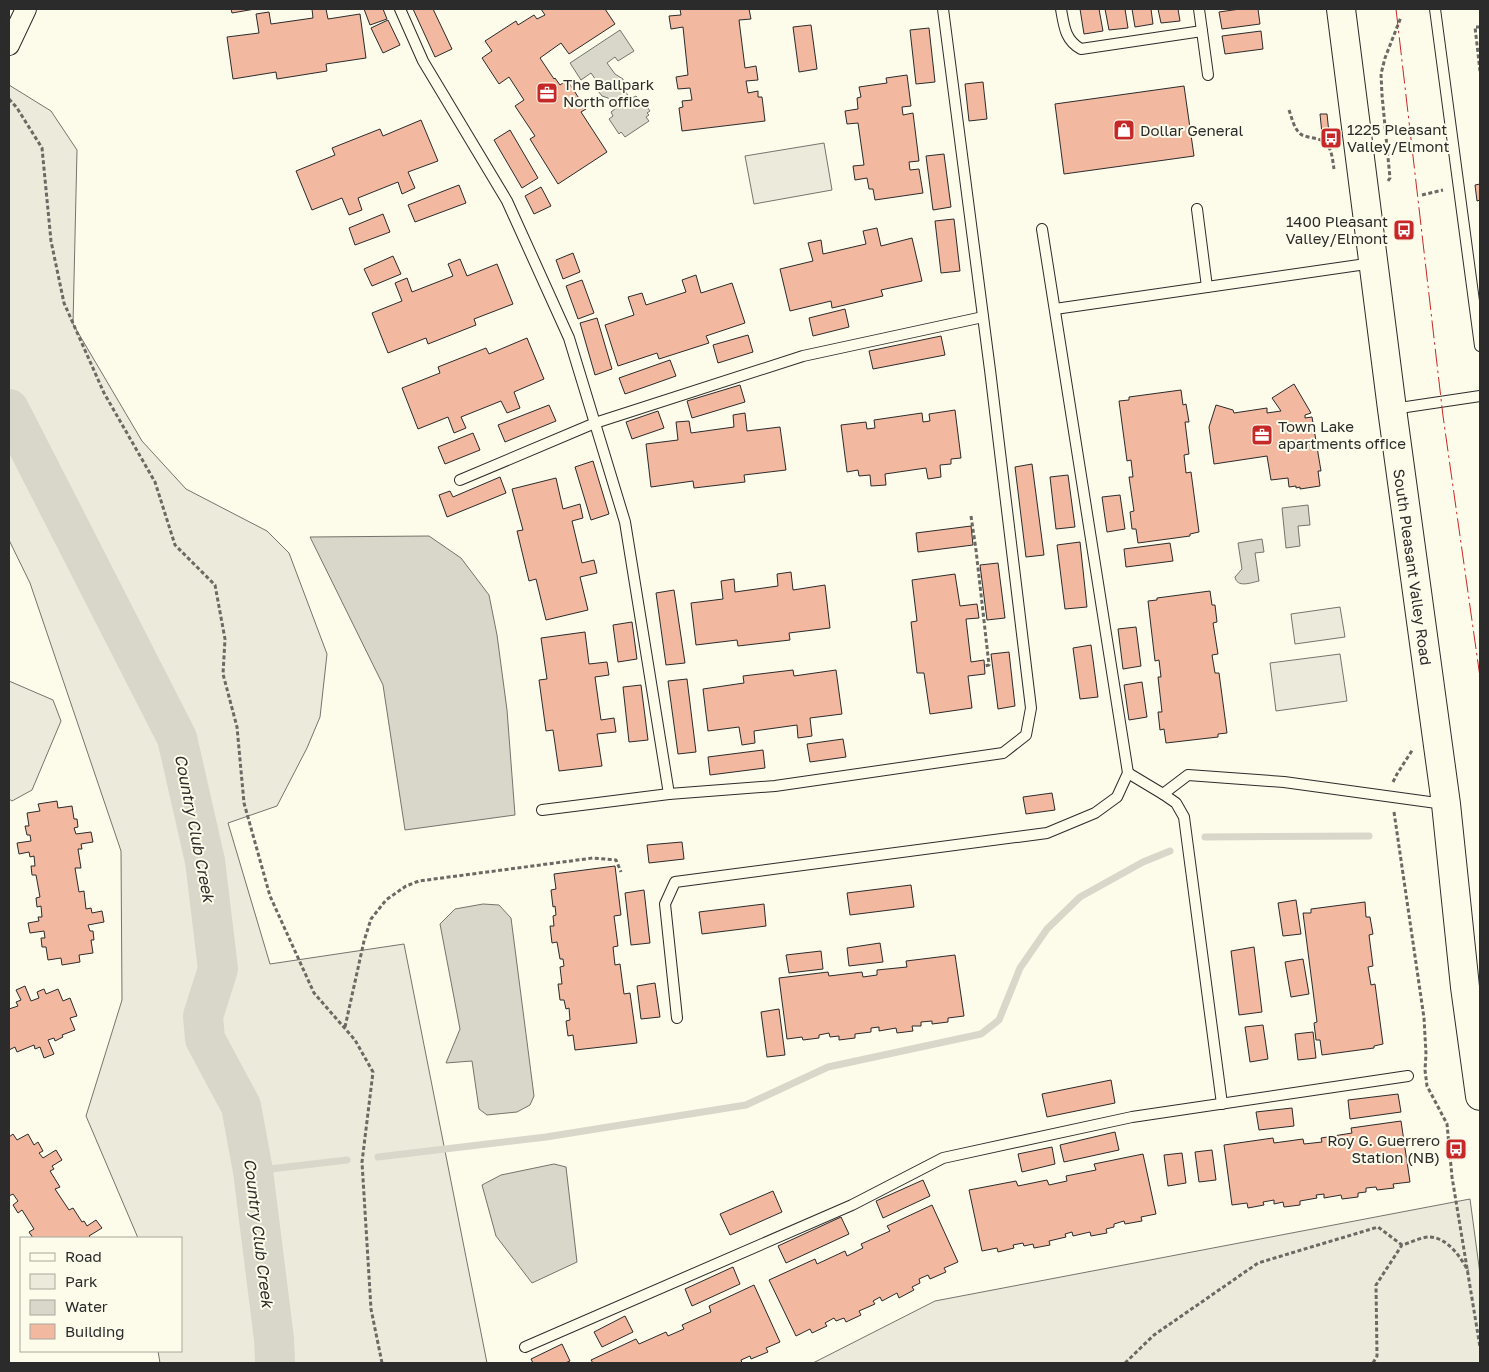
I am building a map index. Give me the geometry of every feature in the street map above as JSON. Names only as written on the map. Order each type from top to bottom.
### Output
[{"type":"main road","name":"South Pleasant Valley Road","points":[[1344,9],[1392,410],[1469,985],[1480,1096]]},
{"type":"street","points":[[9,45],[26,9]]},
{"type":"lane","points":[[400,9],[423,60],[507,201],[569,338],[625,522],[669,794]]},
{"type":"lane","points":[[542,810],[669,794],[775,786],[1003,753],[1026,735],[1031,708],[943,9]]},
{"type":"lane","points":[[1061,9],[1067,35],[1072,43],[1081,49],[1202,31]]},
{"type":"lane","points":[[1199,9],[1208,75]]},
{"type":"lane","points":[[1435,9],[1480,346]]},
{"type":"lane","points":[[1197,209],[1207,287]]},
{"type":"lane","points":[[677,1018],[664,904],[675,882],[1047,832],[1096,813],[1117,797],[1128,773],[1042,228]]},
{"type":"lane","points":[[1055,308],[1374,262]]},
{"type":"lane","points":[[460,480],[595,423],[803,356],[983,317]]},
{"type":"lane","points":[[1392,410],[1480,396]]},
{"type":"lane","points":[[1128,773],[1176,803],[1184,817],[1222,1104]]},
{"type":"lane","points":[[1163,794],[1188,775],[1284,782],[1446,804]]},
{"type":"lane","points":[[525,1347],[852,1205],[943,1158],[1132,1116],[1408,1076]]},
{"type":"path","points":[[1366,202],[1390,178],[1381,74],[1385,58],[1401,17]]},
{"type":"path","points":[[1480,27],[1475,28],[1480,70]]},
{"type":"path","points":[[9,99],[17,108],[42,148],[51,240],[64,303],[104,393],[155,482],[175,545],[215,585],[225,639],[223,674],[237,727],[244,803],[270,896],[314,993],[363,1052],[373,1072],[362,1162],[371,1308],[382,1363]]},
{"type":"path","points":[[1289,110],[1298,131],[1303,135],[1321,140],[1327,144],[1332,154],[1335,172]]},
{"type":"path","points":[[971,516],[989,665],[984,666]]},
{"type":"path","points":[[1392,797],[1424,1018],[1427,1086],[1447,1124],[1452,1177],[1470,1275],[1480,1347]]},
{"type":"path","points":[[345,1028],[364,941],[371,919],[386,900],[406,886],[419,881],[593,858],[616,860],[621,872]]},
{"type":"path","points":[[1125,1363],[1154,1335],[1258,1263],[1378,1227],[1402,1245]]},
{"type":"path","points":[[1373,1363],[1377,1356],[1376,1285],[1402,1245],[1430,1237],[1445,1242],[1462,1258],[1470,1275]]},
{"type":"green space","points":[[9,85],[51,111],[77,150],[73,324],[142,441],[186,489],[267,531],[289,553],[327,654],[320,717],[307,748],[277,806],[228,823],[270,964],[404,944],[487,1363],[160,1363],[158,1352],[182,1352],[182,1237],[138,1237],[86,1116],[122,1000],[121,851],[30,583],[9,540]]},
{"type":"green space","points":[[824,143],[832,190],[754,204],[745,156]]},
{"type":"green space","points":[[1340,607],[1345,637],[1295,644],[1291,614]]},
{"type":"green space","points":[[1340,654],[1347,701],[1276,711],[1270,663]]},
{"type":"green space","points":[[9,681],[53,700],[61,721],[32,790],[12,801],[9,799]]},
{"type":"green space","points":[[1470,1199],[1480,1274],[1480,1363],[813,1363],[935,1301]]},
{"type":"water","points":[[620,30],[634,51],[618,61],[615,57],[607,63],[615,74],[623,79],[624,89],[630,99],[636,96],[640,101],[642,100],[650,111],[646,117],[649,121],[625,137],[621,132],[619,134],[609,119],[613,116],[611,112],[615,109],[608,98],[602,96],[598,91],[598,83],[591,73],[581,80],[570,63]]},
{"type":"water","points":[[1308,505],[1310,525],[1298,526],[1300,546],[1286,548],[1282,508]]},
{"type":"water","points":[[429,536],[461,558],[489,595],[497,635],[507,710],[515,815],[405,830],[383,685],[310,537]]},
{"type":"water","points":[[1262,539],[1264,552],[1255,553],[1259,581],[1244,584],[1238,583],[1235,577],[1242,569],[1238,543]]},
{"type":"water","points":[[483,904],[499,905],[511,918],[534,1096],[530,1105],[517,1112],[487,1115],[479,1109],[472,1061],[446,1063],[460,1029],[440,924],[455,909]]},
{"type":"water","points":[[554,1164],[566,1167],[577,1262],[532,1283],[496,1236],[482,1185],[501,1175]]},
{"type":"building","points":[[231,9],[255,9],[232,13]]},
{"type":"building","points":[[312,9],[326,9],[328,19],[360,14],[366,58],[326,64],[327,71],[277,79],[276,72],[233,79],[227,37],[259,33],[256,14],[269,12],[271,24],[313,18]]},
{"type":"building","points":[[364,9],[383,9],[387,19],[370,25]]},
{"type":"building","points":[[413,9],[433,9],[452,49],[435,57]]},
{"type":"building","name":"The Ballpark North office","points":[[541,9],[605,9],[615,24],[569,54],[561,43],[540,58],[560,85],[567,80],[586,109],[581,112],[607,152],[558,184],[530,139],[535,136],[515,106],[524,100],[509,77],[499,84],[482,58],[492,51],[485,41],[516,21],[518,25],[534,15],[537,19],[545,15]]},
{"type":"building","points":[[680,9],[749,9],[751,19],[739,20],[745,68],[756,66],[758,80],[746,81],[748,93],[758,91],[758,97],[762,97],[765,121],[682,131],[679,108],[683,107],[682,101],[692,100],[690,88],[678,89],[676,77],[688,75],[683,27],[671,29],[669,16],[681,15]]},
{"type":"building","points":[[1080,9],[1099,9],[1103,31],[1084,34]]},
{"type":"building","points":[[1105,9],[1125,9],[1128,28],[1109,30]]},
{"type":"building","points":[[1132,9],[1151,9],[1153,24],[1135,27]]},
{"type":"building","points":[[1158,9],[1178,9],[1180,21],[1161,23]]},
{"type":"building","points":[[1258,9],[1260,24],[1222,29],[1219,12]]},
{"type":"building","points":[[388,20],[400,45],[383,53],[371,28]]},
{"type":"building","points":[[811,25],[817,69],[799,72],[793,27]]},
{"type":"building","points":[[929,28],[935,82],[916,84],[910,30]]},
{"type":"building","points":[[1261,31],[1263,49],[1225,54],[1222,36]]},
{"type":"building","points":[[907,75],[911,106],[902,107],[903,115],[913,113],[919,161],[909,162],[910,170],[919,169],[923,193],[875,200],[873,189],[869,189],[867,178],[855,180],[853,166],[864,165],[858,123],[847,124],[845,111],[858,109],[857,98],[861,97],[859,87],[887,83],[886,78]]},
{"type":"building","points":[[983,82],[987,119],[969,121],[965,84]]},
{"type":"building","name":"Dollar General","points":[[1184,86],[1194,156],[1064,174],[1055,104]]},
{"type":"building","points":[[1320,114],[1327,114],[1329,133],[1322,134]]},
{"type":"building","points":[[421,120],[438,161],[408,172],[415,188],[402,194],[398,182],[358,198],[362,210],[349,215],[342,198],[312,210],[296,171],[335,155],[332,148],[380,129],[383,136]]},
{"type":"building","points":[[510,130],[538,178],[522,188],[494,140]]},
{"type":"building","points":[[944,154],[951,207],[933,210],[926,156]]},
{"type":"building","points":[[1480,184],[1480,200],[1477,201],[1475,185]]},
{"type":"building","points":[[459,185],[466,203],[415,222],[408,205]]},
{"type":"building","points":[[541,187],[551,206],[534,214],[525,196]]},
{"type":"building","points":[[383,214],[390,232],[355,245],[349,228]]},
{"type":"building","points":[[954,219],[960,271],[941,273],[935,221]]},
{"type":"building","points":[[877,228],[881,246],[912,238],[922,281],[881,290],[883,296],[832,308],[831,301],[790,311],[780,269],[813,261],[808,243],[821,240],[823,254],[866,244],[863,231]]},
{"type":"building","points":[[573,253],[580,272],[563,279],[556,260]]},
{"type":"building","points":[[393,256],[401,274],[372,286],[364,269]]},
{"type":"building","points":[[460,259],[467,276],[497,264],[513,304],[474,319],[476,325],[428,344],[426,338],[388,353],[372,313],[402,301],[395,283],[407,278],[412,292],[453,276],[448,264]]},
{"type":"building","points":[[696,275],[701,293],[732,283],[745,323],[706,336],[709,343],[659,359],[657,353],[618,366],[605,325],[634,315],[628,297],[642,293],[646,305],[686,292],[682,280]]},
{"type":"building","points":[[582,280],[594,313],[578,319],[566,286]]},
{"type":"building","points":[[845,309],[849,327],[813,336],[809,318]]},
{"type":"building","points":[[597,318],[612,369],[595,375],[580,323]]},
{"type":"building","points":[[748,335],[753,352],[718,363],[713,345]]},
{"type":"building","points":[[941,336],[945,355],[873,369],[869,351]]},
{"type":"building","points":[[527,338],[544,379],[514,392],[520,408],[507,413],[501,401],[461,417],[466,428],[454,433],[448,417],[418,429],[402,388],[440,373],[438,367],[486,348],[489,354]]},
{"type":"building","points":[[670,360],[676,376],[625,394],[619,378]]},
{"type":"building","name":"Town Lake apartments office","points":[[1294,384],[1311,413],[1305,415],[1305,418],[1312,417],[1321,471],[1318,471],[1320,486],[1300,489],[1300,487],[1296,488],[1296,486],[1289,487],[1288,478],[1271,480],[1267,456],[1214,464],[1209,427],[1216,405],[1233,410],[1234,413],[1267,408],[1267,413],[1281,411],[1272,398]]},
{"type":"building","points":[[740,385],[745,402],[692,418],[687,401]]},
{"type":"building","points":[[1181,390],[1183,405],[1186,404],[1189,422],[1185,422],[1189,454],[1184,455],[1186,473],[1191,472],[1199,532],[1190,534],[1190,536],[1138,543],[1136,529],[1132,529],[1130,512],[1134,511],[1129,477],[1133,477],[1131,460],[1127,461],[1119,401],[1129,400],[1129,397]]},
{"type":"building","points":[[549,405],[556,421],[505,442],[498,425]]},
{"type":"building","points":[[955,410],[961,458],[951,459],[951,464],[940,465],[941,477],[928,479],[926,468],[885,474],[886,485],[871,486],[870,475],[859,476],[858,470],[847,472],[841,425],[866,422],[867,429],[875,428],[874,420],[922,413],[923,422],[930,421],[929,414]]},
{"type":"building","points":[[658,411],[664,428],[632,439],[626,422]]},
{"type":"building","points":[[745,413],[747,431],[780,427],[786,470],[744,475],[745,482],[694,488],[693,481],[651,487],[646,444],[678,440],[676,422],[689,421],[691,433],[734,427],[733,415]]},
{"type":"building","points":[[473,433],[480,450],[445,464],[438,447]]},
{"type":"building","points":[[593,461],[609,514],[591,520],[575,467]]},
{"type":"building","points":[[1032,464],[1044,555],[1026,557],[1015,467]]},
{"type":"building","points":[[1068,475],[1075,527],[1056,529],[1050,477]]},
{"type":"building","points":[[500,477],[506,493],[447,517],[439,495],[450,491],[453,497]]},
{"type":"building","points":[[556,478],[563,509],[580,504],[583,518],[572,521],[582,563],[594,560],[597,573],[580,577],[588,610],[546,620],[536,579],[529,581],[517,531],[523,530],[512,489]]},
{"type":"building","points":[[1120,495],[1125,529],[1107,532],[1102,497]]},
{"type":"building","points":[[971,526],[973,545],[918,552],[916,533]]},
{"type":"building","points":[[1080,542],[1087,607],[1065,609],[1057,545]]},
{"type":"building","points":[[1170,543],[1173,561],[1126,567],[1124,549]]},
{"type":"building","points":[[998,563],[1005,618],[987,620],[980,565]]},
{"type":"building","points":[[791,572],[793,590],[825,585],[830,628],[789,633],[790,640],[738,646],[737,640],[696,645],[691,603],[723,599],[721,581],[734,579],[735,592],[778,586],[777,574]]},
{"type":"building","points":[[955,574],[960,606],[977,604],[979,618],[966,619],[971,662],[984,660],[985,674],[968,676],[972,708],[930,714],[924,673],[917,673],[911,622],[917,621],[912,580]]},
{"type":"building","points":[[674,590],[685,663],[666,665],[656,593]]},
{"type":"building","points":[[1210,591],[1212,605],[1215,605],[1217,622],[1213,623],[1218,654],[1212,655],[1215,673],[1219,673],[1227,733],[1218,734],[1218,737],[1166,743],[1164,729],[1160,730],[1158,712],[1162,712],[1158,677],[1161,677],[1159,660],[1155,661],[1148,601],[1157,600],[1157,598]]},
{"type":"building","points":[[632,622],[637,659],[618,662],[613,625]]},
{"type":"building","points":[[1136,627],[1141,666],[1123,669],[1118,629]]},
{"type":"building","points":[[585,632],[589,664],[607,662],[609,675],[595,677],[601,720],[614,718],[616,732],[597,734],[602,766],[559,771],[553,730],[546,731],[539,680],[547,679],[541,638]]},
{"type":"building","points":[[1091,645],[1098,697],[1080,699],[1073,648]]},
{"type":"building","points":[[1009,652],[1015,706],[998,709],[991,654]]},
{"type":"building","points":[[793,670],[794,676],[836,670],[842,714],[810,718],[812,736],[798,738],[797,725],[754,731],[755,743],[742,745],[739,727],[708,731],[703,689],[744,683],[743,676]]},
{"type":"building","points":[[687,679],[696,752],[678,754],[668,681]]},
{"type":"building","points":[[1142,682],[1147,717],[1129,720],[1124,685]]},
{"type":"building","points":[[641,685],[648,740],[629,742],[623,687]]},
{"type":"building","points":[[843,739],[846,757],[810,762],[807,744]]},
{"type":"building","points":[[763,750],[765,768],[710,775],[708,757]]},
{"type":"building","points":[[1052,793],[1055,810],[1026,814],[1023,797]]},
{"type":"building","points":[[57,801],[58,808],[72,806],[74,819],[77,819],[78,827],[74,828],[76,834],[91,832],[93,842],[81,844],[82,849],[78,849],[81,868],[75,868],[79,892],[84,891],[86,909],[91,908],[92,913],[102,911],[104,922],[88,925],[90,931],[93,931],[94,940],[91,940],[93,953],[79,955],[80,962],[62,965],[61,958],[48,960],[46,947],[42,947],[41,938],[45,938],[44,931],[30,933],[28,923],[39,921],[38,917],[42,917],[41,906],[37,907],[36,898],[40,897],[36,875],[32,875],[31,866],[35,866],[34,856],[30,857],[29,852],[19,854],[17,843],[31,841],[25,826],[29,826],[27,813],[40,811],[38,804]]},
{"type":"building","points":[[682,842],[684,859],[649,863],[647,845]]},
{"type":"building","points":[[615,866],[621,915],[614,916],[618,946],[613,947],[615,965],[620,964],[624,994],[630,993],[637,1043],[575,1050],[573,1035],[568,1036],[566,1021],[570,1020],[569,1008],[566,1009],[564,1000],[560,1000],[558,984],[562,984],[560,967],[564,966],[563,959],[560,959],[557,942],[552,943],[550,926],[554,926],[553,916],[556,915],[551,890],[556,889],[554,874]]},
{"type":"building","points":[[911,885],[914,907],[850,915],[847,893]]},
{"type":"building","points":[[644,890],[650,943],[631,945],[625,893]]},
{"type":"building","points":[[1296,900],[1301,934],[1283,936],[1278,903]]},
{"type":"building","points":[[1365,902],[1366,917],[1370,917],[1373,934],[1369,935],[1373,966],[1368,967],[1371,985],[1375,984],[1383,1044],[1374,1046],[1374,1048],[1322,1055],[1320,1040],[1316,1040],[1314,1023],[1317,1022],[1303,913],[1311,913],[1311,909]]},
{"type":"building","points":[[764,904],[766,926],[702,934],[699,912]]},
{"type":"building","points":[[880,943],[883,962],[849,966],[847,948]]},
{"type":"building","points":[[1254,947],[1262,1012],[1239,1015],[1231,951]]},
{"type":"building","points":[[821,951],[823,969],[789,973],[786,955]]},
{"type":"building","points":[[955,955],[964,1016],[948,1018],[948,1022],[932,1024],[932,1021],[921,1022],[921,1026],[912,1026],[913,1031],[897,1033],[896,1028],[879,1031],[879,1027],[871,1028],[871,1032],[855,1034],[855,1038],[839,1040],[839,1036],[830,1037],[829,1033],[819,1035],[819,1038],[803,1040],[802,1037],[787,1039],[779,978],[828,972],[829,976],[862,972],[863,977],[877,975],[877,970],[907,967],[906,961]]},
{"type":"building","points":[[1303,959],[1309,994],[1291,997],[1285,962]]},
{"type":"building","points":[[655,983],[660,1017],[641,1019],[637,986]]},
{"type":"building","points":[[25,986],[31,1001],[39,998],[37,992],[44,989],[46,994],[58,989],[63,1001],[70,998],[77,1016],[70,1018],[75,1030],[62,1035],[63,1037],[55,1041],[54,1038],[48,1040],[54,1054],[44,1058],[40,1047],[35,1049],[34,1045],[17,1052],[15,1047],[9,1050],[9,1009],[18,1006],[16,1002],[21,1000],[16,990]]},
{"type":"building","points":[[779,1009],[785,1055],[767,1057],[761,1012]]},
{"type":"building","points":[[1263,1025],[1268,1059],[1250,1062],[1245,1027]]},
{"type":"building","points":[[1313,1032],[1316,1058],[1298,1060],[1295,1034]]},
{"type":"building","points":[[1111,1080],[1115,1103],[1047,1117],[1042,1094]]},
{"type":"building","points":[[1398,1094],[1401,1112],[1350,1119],[1348,1100]]},
{"type":"building","points":[[1292,1108],[1294,1126],[1259,1130],[1256,1112]]},
{"type":"building","points":[[1401,1121],[1410,1182],[1393,1184],[1394,1188],[1377,1190],[1376,1187],[1366,1188],[1366,1192],[1358,1193],[1358,1197],[1342,1199],[1341,1195],[1324,1198],[1324,1194],[1316,1195],[1317,1198],[1300,1201],[1300,1205],[1284,1207],[1283,1202],[1274,1204],[1274,1200],[1263,1202],[1264,1205],[1248,1208],[1247,1203],[1232,1205],[1224,1145],[1273,1138],[1274,1143],[1303,1139],[1304,1144],[1322,1142],[1321,1138],[1352,1133],[1351,1128]]},
{"type":"building","points":[[1115,1132],[1119,1150],[1064,1162],[1060,1145]]},
{"type":"building","points":[[13,1134],[17,1140],[28,1134],[34,1145],[38,1142],[43,1151],[39,1153],[43,1158],[56,1150],[62,1160],[52,1166],[54,1169],[50,1171],[60,1187],[55,1189],[69,1210],[73,1208],[82,1222],[84,1221],[87,1226],[96,1220],[102,1228],[90,1237],[32,1237],[29,1232],[34,1229],[22,1210],[18,1213],[13,1205],[18,1201],[13,1194],[9,1196],[9,1137]]},
{"type":"building","points":[[1052,1147],[1055,1164],[1022,1172],[1018,1154]]},
{"type":"building","points":[[1212,1150],[1216,1180],[1199,1182],[1195,1152]]},
{"type":"building","points":[[1182,1153],[1186,1183],[1168,1186],[1164,1155]]},
{"type":"building","points":[[1143,1154],[1156,1214],[1141,1217],[1142,1221],[1125,1224],[1124,1221],[1114,1224],[1114,1227],[1106,1229],[1107,1233],[1091,1236],[1090,1232],[1073,1236],[1072,1232],[1065,1234],[1066,1237],[1049,1241],[1050,1245],[1034,1248],[1033,1244],[1024,1246],[1023,1243],[1013,1245],[1014,1248],[998,1252],[997,1248],[982,1251],[969,1190],[1016,1181],[1018,1186],[1047,1180],[1049,1185],[1067,1181],[1066,1176],[1096,1170],[1094,1164]]},
{"type":"building","points":[[923,1180],[930,1196],[883,1218],[876,1201]]},
{"type":"building","points":[[773,1191],[782,1212],[730,1235],[720,1214]]},
{"type":"building","points":[[932,1205],[958,1262],[944,1268],[946,1272],[930,1279],[928,1275],[919,1279],[920,1283],[912,1287],[914,1290],[899,1298],[897,1293],[882,1301],[880,1297],[873,1301],[875,1304],[859,1311],[861,1315],[846,1322],[844,1318],[836,1321],[834,1318],[825,1323],[827,1326],[812,1333],[810,1329],[796,1336],[769,1280],[815,1259],[817,1264],[845,1251],[847,1256],[863,1248],[861,1244],[890,1231],[887,1226]]},
{"type":"building","points":[[841,1217],[849,1234],[786,1263],[778,1246]]},
{"type":"building","points":[[733,1267],[740,1284],[692,1306],[685,1289]]},
{"type":"building","points":[[754,1285],[780,1342],[766,1348],[768,1352],[751,1359],[750,1356],[741,1360],[742,1363],[593,1363],[591,1360],[636,1339],[639,1344],[666,1332],[668,1336],[684,1329],[682,1325],[711,1312],[709,1306]]},
{"type":"building","points":[[625,1316],[633,1332],[602,1347],[594,1332]]},
{"type":"building","points":[[562,1344],[570,1361],[565,1363],[533,1363],[531,1359]]},
{"type":"waterway","name":"Country Club Creek","points":[[9,409],[177,738],[205,861],[218,969],[203,1016],[205,1039],[241,1106],[253,1171],[274,1339],[275,1363]]},
{"type":"waterway","points":[[1205,837],[1369,836]]},
{"type":"waterway","points":[[378,1157],[546,1137],[746,1105],[828,1067],[981,1034],[999,1020],[1020,968],[1047,929],[1080,897],[1143,862],[1170,851]]},
{"type":"waterway","points":[[253,1171],[347,1160]]},
{"type":"power","points":[[1396,9],[1443,416],[1480,677]]},
{"type":"place","name":"The Ballpark North office","points":[[547,93]]},
{"type":"place","name":"Dollar General","points":[[1124,130]]},
{"type":"place","name":"1225 Pleasant Valley/Elmont","points":[[1331,138]]},
{"type":"place","name":"1400 Pleasant Valley/Elmont","points":[[1404,230]]},
{"type":"place","name":"Town Lake apartments office","points":[[1262,435]]},
{"type":"place","name":"Roy G. Guerrero Station (NB)","points":[[1456,1149]]}]
